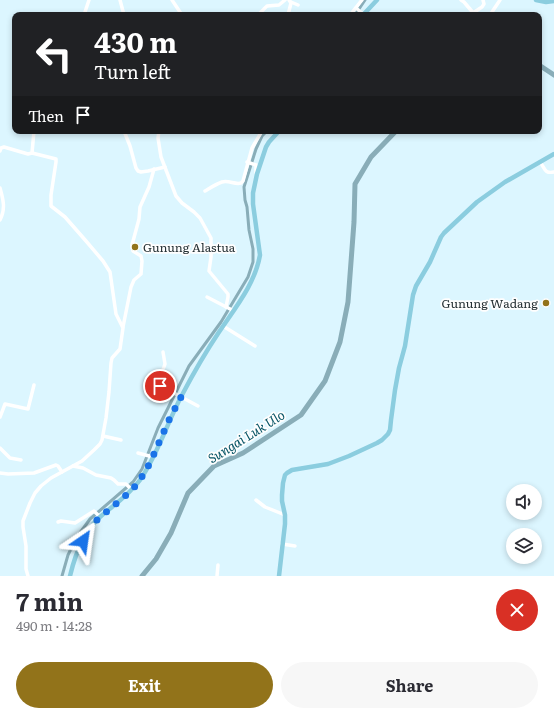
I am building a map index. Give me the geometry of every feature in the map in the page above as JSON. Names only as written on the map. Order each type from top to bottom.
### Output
[{"type":"main road","points":[[365,12],[377,0]]},
{"type":"main road","points":[[538,0],[546,2],[554,1]]},
{"type":"main road","points":[[70,576],[78,550],[97,515],[142,476],[149,456],[169,420],[179,396],[223,326],[229,308],[253,279],[260,255],[253,196],[255,183],[268,145],[277,134]]},
{"type":"main road","points":[[279,576],[285,544],[285,515],[282,495],[284,479],[287,473],[296,468],[328,464],[349,456],[377,443],[388,434],[390,430],[395,390],[405,346],[413,295],[416,286],[430,262],[441,237],[477,202],[505,182],[541,163],[554,154]]},
{"type":"street","points":[[85,12],[89,0]]},
{"type":"street","points":[[120,0],[123,12]]},
{"type":"street","points":[[172,0],[180,12]]},
{"type":"street","points":[[261,12],[267,6],[279,5],[285,0]]},
{"type":"street","points":[[353,12],[362,0]]},
{"type":"street","points":[[461,0],[472,12]]},
{"type":"street","points":[[476,12],[482,7],[483,0]]},
{"type":"street","points":[[492,12],[500,0]]},
{"type":"street","points":[[288,12],[290,1],[298,5]]},
{"type":"street","points":[[357,8],[361,12]]},
{"type":"street","points":[[32,153],[34,134]]},
{"type":"street","points":[[125,134],[137,170],[141,172],[165,167]]},
{"type":"street","points":[[159,134],[161,156],[176,196],[199,217],[210,237],[209,271],[228,294],[229,308]]},
{"type":"street","points":[[205,191],[222,182],[240,184],[243,181],[255,142],[260,134]]},
{"type":"street","points":[[0,151],[4,146],[28,154],[32,153],[54,158],[56,160],[51,194],[51,206],[66,217],[103,261],[110,272],[116,314],[123,328]]},
{"type":"street","points":[[248,163],[255,165],[257,174]]},
{"type":"street","points":[[541,163],[547,172],[554,172]]},
{"type":"street","points":[[28,576],[26,569],[26,546],[23,521],[35,493],[51,478],[82,461],[100,444],[103,436],[108,407],[112,358],[120,349],[131,288],[134,280],[141,274],[141,256],[133,251],[132,245],[140,217],[140,205],[149,187],[154,169]]},
{"type":"street","points":[[0,188],[4,201],[0,220]]},
{"type":"street","points":[[207,297],[229,308]]},
{"type":"street","points":[[223,326],[255,346]]},
{"type":"street","points":[[163,352],[165,364],[158,384],[198,406]]},
{"type":"street","points":[[0,417],[5,404],[28,409],[34,385]]},
{"type":"street","points":[[103,436],[121,440]]},
{"type":"street","points":[[0,448],[10,458],[21,460]]},
{"type":"street","points":[[138,453],[149,456]]},
{"type":"street","points":[[0,473],[34,473],[55,465],[58,466],[62,472]]},
{"type":"street","points":[[72,466],[83,468],[96,475],[110,478],[119,485],[129,487]]},
{"type":"street","points":[[256,500],[264,507],[285,515]]},
{"type":"street","points":[[58,522],[75,523],[94,511],[97,515]]},
{"type":"street","points":[[285,544],[295,546]]},
{"type":"street","points":[[217,576],[218,565]]},
{"type":"waterway","points":[[357,12],[365,0]]},
{"type":"waterway","name":"Sungai Luk Ulo","points":[[542,67],[554,75]]},
{"type":"waterway","points":[[62,576],[68,555],[77,537],[90,519],[133,482],[142,469],[158,428],[189,366],[221,322],[248,277],[253,262],[253,249],[249,230],[244,187],[256,149],[264,134]]},
{"type":"waterway","name":"Sungai Luk Ulo","points":[[142,576],[156,559],[171,533],[188,493],[214,466],[243,453],[301,415],[325,381],[340,342],[348,302],[354,222],[355,184],[371,157],[393,134]]},
{"type":"place","name":"Gunung Alastua","points":[[135,247]]},
{"type":"place","name":"Gunung Wadang","points":[[546,303]]},
{"type":"route","points":[[83,541],[100,517],[132,490],[150,463],[181,397],[160,386]]}]
